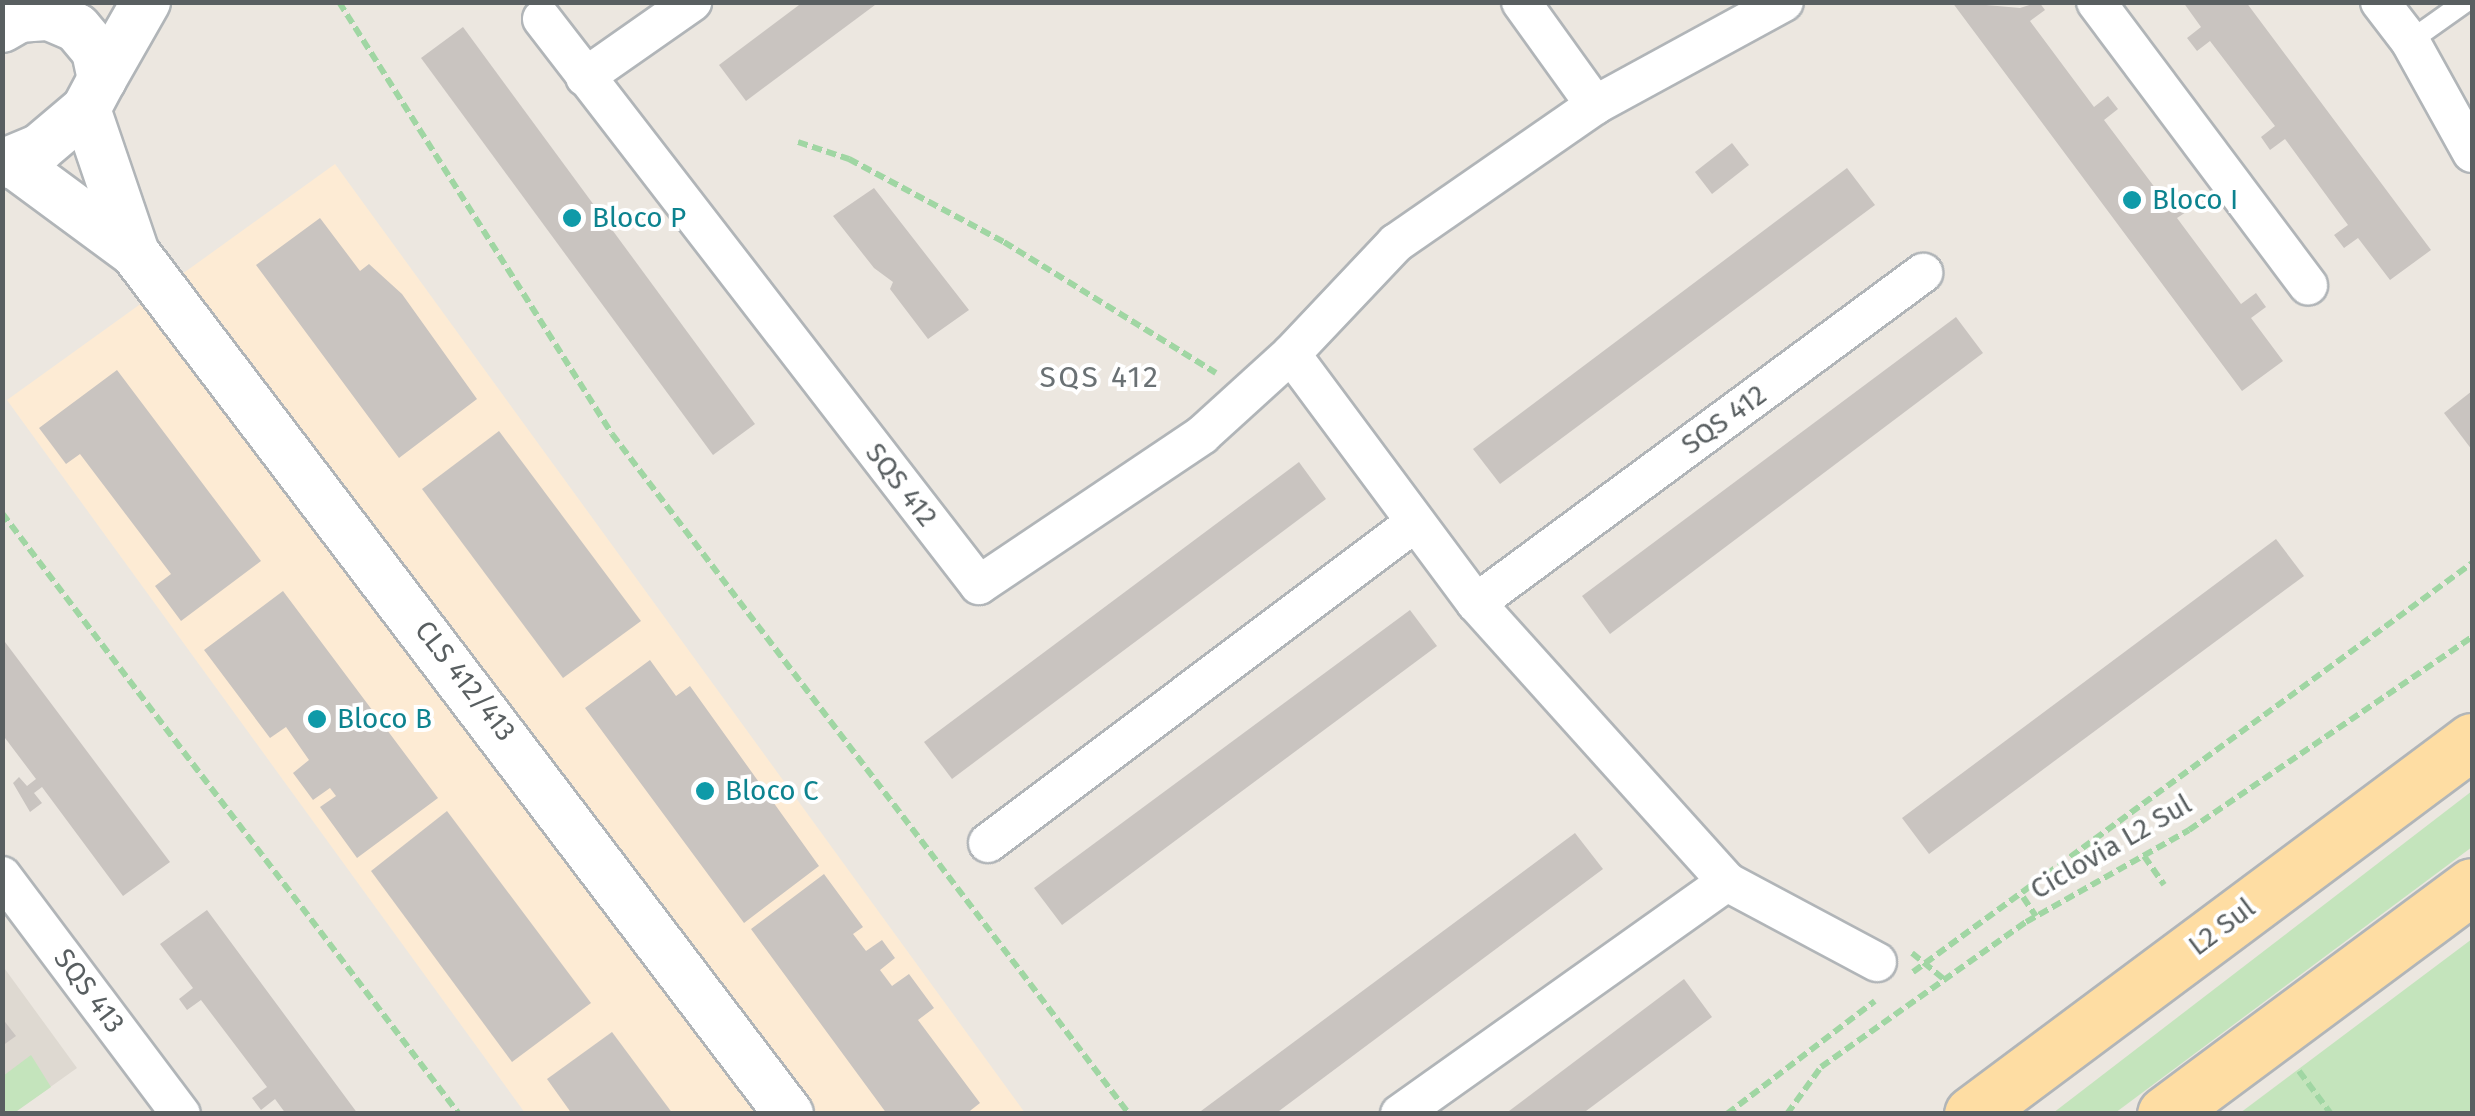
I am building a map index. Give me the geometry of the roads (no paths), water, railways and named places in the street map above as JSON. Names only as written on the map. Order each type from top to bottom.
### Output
[{"type":"main road","name":"L2 Sul","points":[[1972,1114],[2472,741]]},
{"type":"main road","points":[[2165,1114],[2472,886]]},
{"type":"street","points":[[8,163],[94,94],[146,2]]},
{"type":"street","points":[[584,77],[692,2]]},
{"type":"street","points":[[1521,2],[1596,105]]},
{"type":"street","name":"SQS 412","points":[[542,20],[978,585],[1126,491],[1247,393],[1291,354],[1396,243],[1596,105],[1784,2]]},
{"type":"street","points":[[2096,2],[2308,284]]},
{"type":"street","points":[[2380,2],[2410,41],[2472,153]]},
{"type":"street","name":"CLS 412/413","points":[[21,16],[50,16],[76,28],[96,51],[94,94],[135,252]]},
{"type":"street","name":"CLS 412/413","points":[[8,163],[135,252],[790,1114]]},
{"type":"street","name":"SQS 412","points":[[1476,603],[1923,273]]},
{"type":"street","points":[[1291,354],[1413,524],[1476,603],[1728,882],[1887,980]]},
{"type":"street","points":[[988,843],[1413,524]]},
{"type":"street","name":"SQS 413","points":[[2,876],[173,1111]]},
{"type":"street","points":[[1400,1114],[1728,882]]},
{"type":"lane","points":[[2410,41],[2465,2]]},
{"type":"place","name":"Bloco I","points":[[2132,200]]},
{"type":"place","name":"Bloco P","points":[[572,218]]},
{"type":"place","name":"Bloco B","points":[[317,719]]},
{"type":"place","name":"Bloco C","points":[[705,791]]},
{"type":"district","name":"SQS 412","points":[[1100,377]]}]
